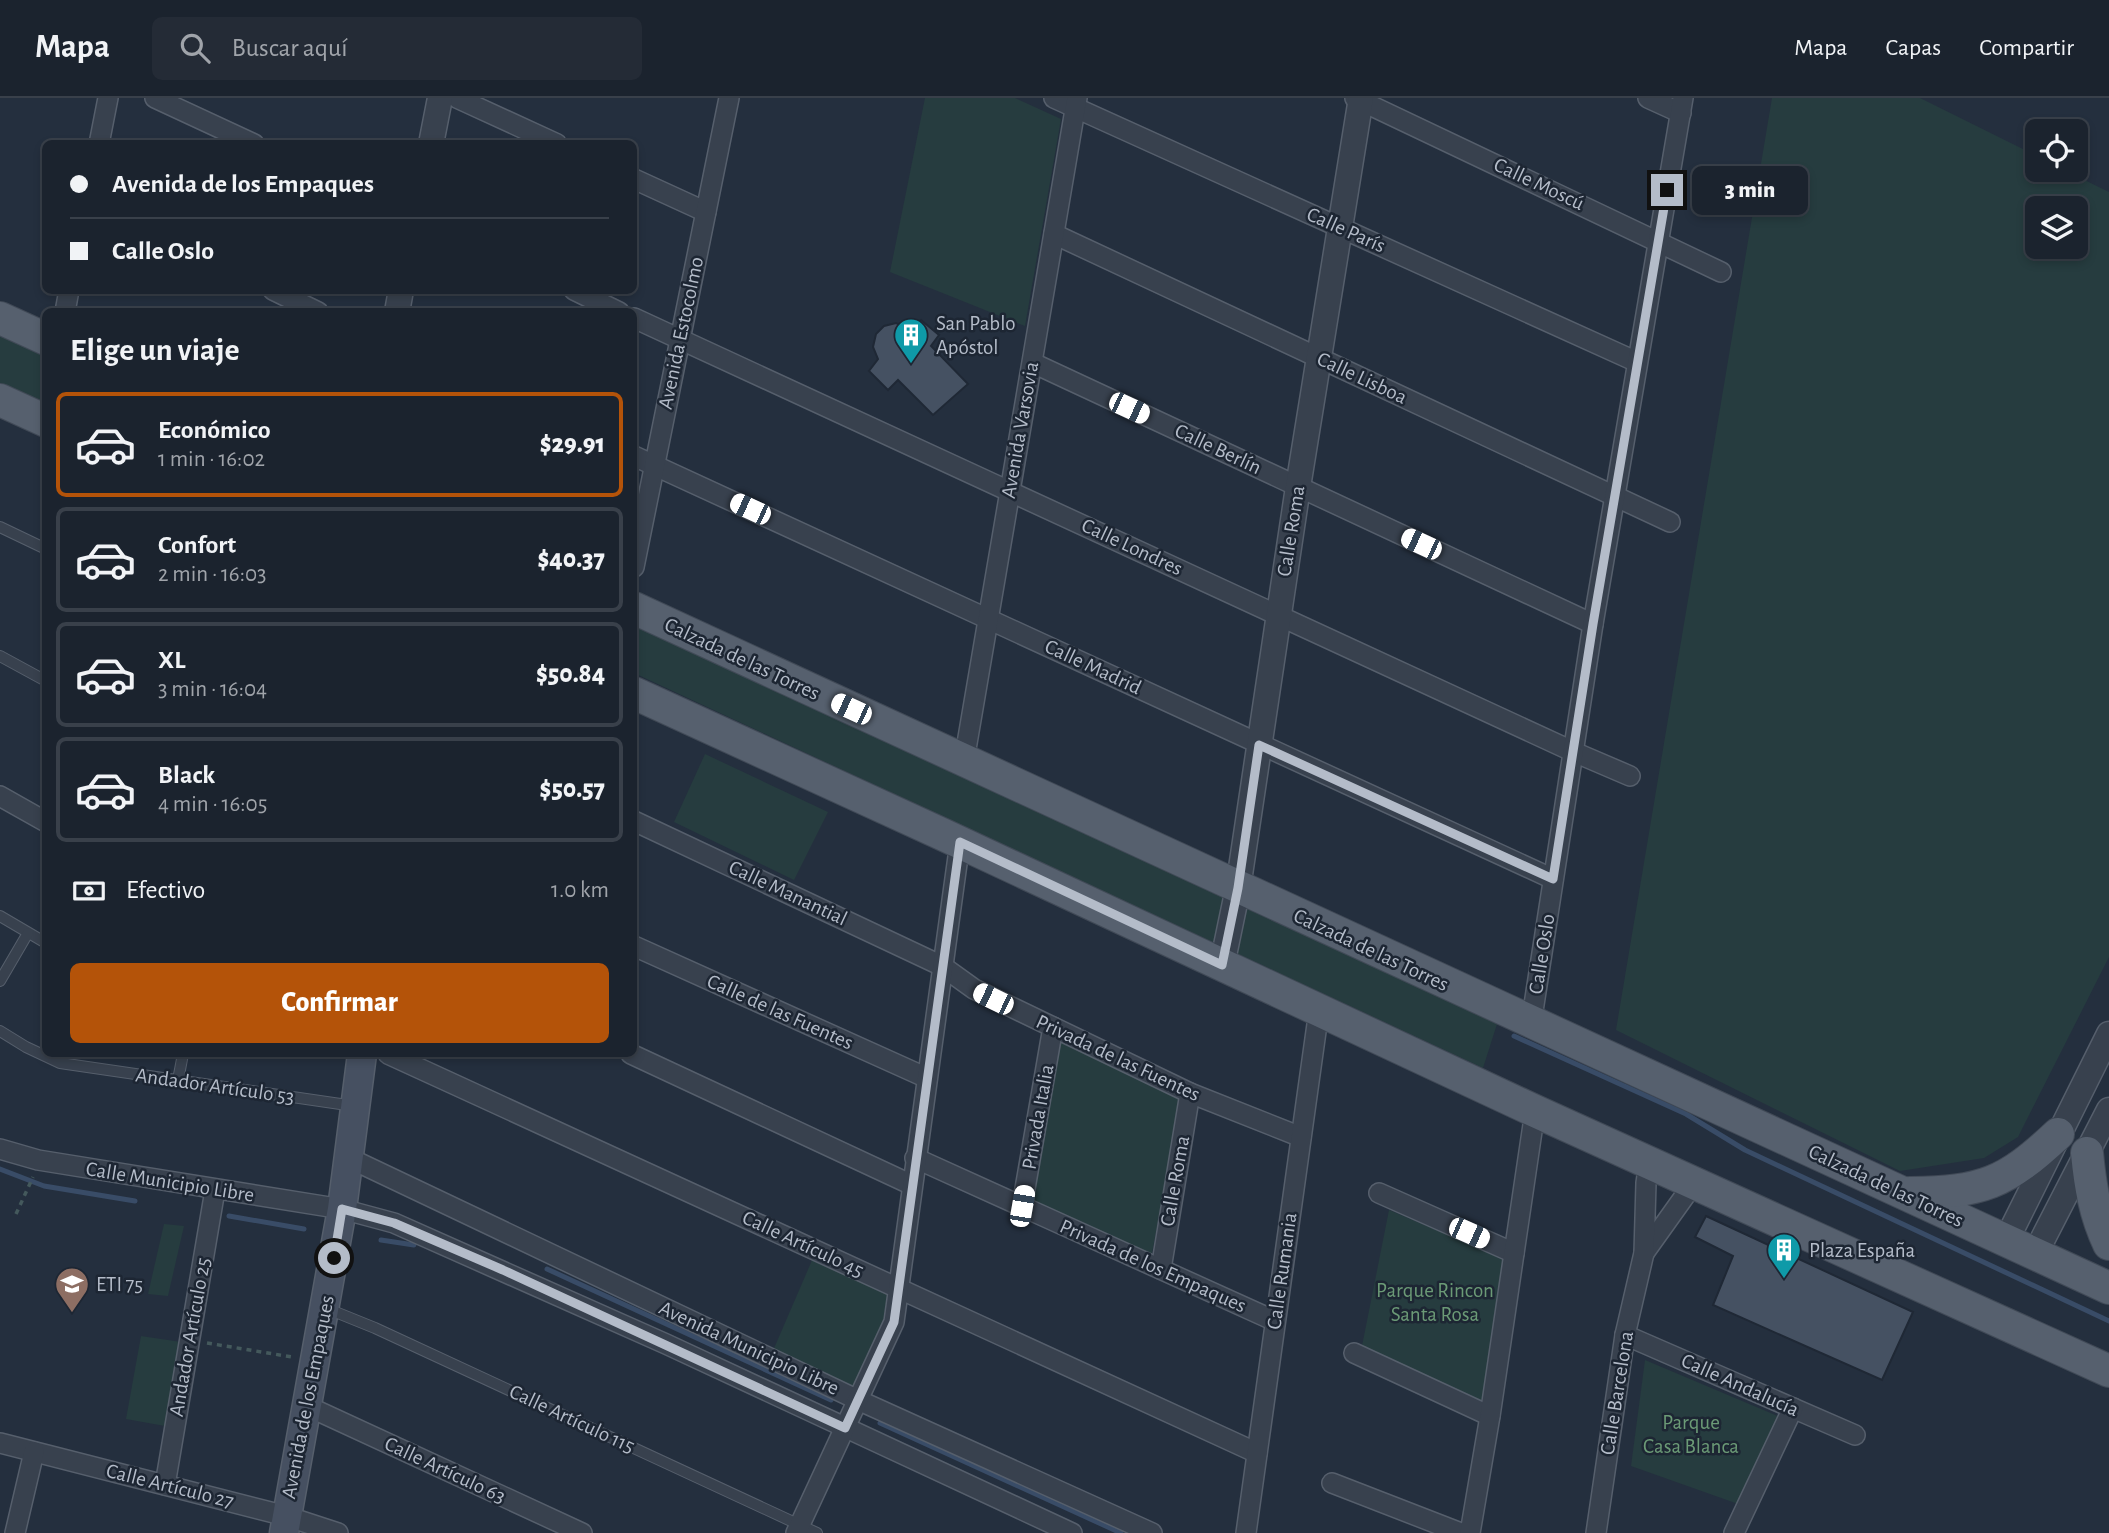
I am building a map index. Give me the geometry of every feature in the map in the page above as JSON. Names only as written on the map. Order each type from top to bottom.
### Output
[{"type":"main road","points":[[0,318],[42,337]]},
{"type":"main road","points":[[0,400],[42,419]]},
{"type":"main road","name":"Calzada de las Torres","points":[[637,609],[2109,1289]]},
{"type":"main road","points":[[637,694],[1535,1111],[2109,1371]]},
{"type":"main road","name":"Avenida de los Empaques","points":[[285,1524],[326,1308],[362,1057]]},
{"type":"main road","points":[[1903,1193],[1951,1192],[1992,1183],[2028,1163],[2058,1134]]},
{"type":"main road","points":[[2087,1153],[2091,1193],[2109,1244]]},
{"type":"street","points":[[100,140],[108,98]]},
{"type":"street","points":[[155,98],[245,140]]},
{"type":"street","points":[[432,140],[440,98]]},
{"type":"street","points":[[457,98],[547,140]]},
{"type":"street","name":"Avenida Estocolmo","points":[[637,552],[729,98]]},
{"type":"street","name":"Calle París","points":[[1054,98],[1076,103],[1340,228],[1637,362]]},
{"type":"street","points":[[1648,98],[1682,106]]},
{"type":"street","name":"Calle Roma","points":[[1222,965],[1238,888],[1359,99]]},
{"type":"street","name":"Calle Moscú","points":[[1359,99],[1721,272]]},
{"type":"street","name":"Avenida Varsovia","points":[[964,761],[1076,103]]},
{"type":"street","name":"Calle Oslo","points":[[1531,1024],[1593,624],[1682,106]]},
{"type":"street","points":[[637,180],[706,212]]},
{"type":"street","name":"Calle Lisboa","points":[[1054,234],[1670,522]]},
{"type":"street","points":[[280,294],[310,308]]},
{"type":"street","points":[[581,294],[611,308]]},
{"type":"street","name":"Calle Londres","points":[[637,319],[1630,776]]},
{"type":"street","name":"Calle Berlín","points":[[1032,363],[1593,624]]},
{"type":"street","name":"Calle Madrid","points":[[637,457],[1553,879]]},
{"type":"street","points":[[0,796],[42,820]]},
{"type":"street","name":"Calle Manantial","points":[[637,822],[942,966]]},
{"type":"street","points":[[804,1530],[845,1428],[894,1322],[960,842]]},
{"type":"street","name":"Calle de las Fuentes","points":[[637,947],[927,1078]]},
{"type":"street","name":"Privada de las Fuentes","points":[[942,966],[974,989],[1190,1093],[1301,1137]]},
{"type":"street","name":"Calle Rumania","points":[[1246,1533],[1319,1010]]},
{"type":"street","name":"Privada Italia","points":[[1022,1206],[1053,1027]]},
{"type":"street","points":[[2006,1241],[2109,1034]]},
{"type":"street","name":"Calle Artículo 45","points":[[395,1057],[1257,1453]]},
{"type":"street","points":[[637,1057],[912,1185]]},
{"type":"street","name":"Calle Roma","points":[[1161,1269],[1190,1093]]},
{"type":"street","points":[[1470,1533],[1535,1111]]},
{"type":"street","points":[[2035,1254],[2109,1111]]},
{"type":"street","name":"Calle Municipio Libre","points":[[0,1149],[38,1160],[342,1209]]},
{"type":"street","name":"Avenida Municipio Libre","points":[[349,1158],[858,1400],[1152,1533]]},
{"type":"street","name":"Privada de los Empaques","points":[[915,1158],[1275,1321]]},
{"type":"street","name":"Calle Barcelona","points":[[1596,1533],[1625,1335],[1644,1253],[1649,1163]]},
{"type":"street","name":"Calle Barcelona","points":[[1644,1253],[1694,1183]]},
{"type":"street","name":"Andador Artículo 25","points":[[165,1485],[215,1190]]},
{"type":"street","points":[[1379,1193],[1514,1253]]},
{"type":"street","name":"Avenida Municipio Libre","points":[[342,1209],[394,1223],[503,1270],[1063,1531]]},
{"type":"street","name":"Calle Andalucía","points":[[1625,1335],[1855,1435]]},
{"type":"street","points":[[1354,1353],[1490,1416]]},
{"type":"street","name":"Calle Artículo 63","points":[[307,1406],[582,1533]]},
{"type":"street","points":[[1734,1533],[1793,1408]]},
{"type":"street","name":"Calle Artículo 27","points":[[0,1443],[165,1485],[285,1524],[338,1533]]},
{"type":"street","points":[[15,1533],[34,1452]]},
{"type":"street","points":[[1332,1483],[1461,1533]]},
{"type":"lane","points":[[0,527],[42,547]]},
{"type":"lane","points":[[0,656],[42,679]]},
{"type":"lane","points":[[0,916],[42,941]]},
{"type":"lane","points":[[0,981],[28,933]]},
{"type":"lane","name":"Andador Artículo 53","points":[[0,1031],[42,1055]]},
{"type":"lane","name":"Andador Artículo 53","points":[[46,1057],[60,1063],[355,1106]]},
{"type":"lane","points":[[178,1080],[182,1057]]},
{"type":"lane","name":"Calle Artículo 115","points":[[326,1308],[375,1328],[804,1530]]},
{"type":"path","points":[[16,1213],[34,1175]]},
{"type":"path","points":[[190,1340],[315,1361]]},
{"type":"green space","points":[[925,98],[1015,98],[1061,119],[1025,326],[890,272]]},
{"type":"green space","points":[[1772,98],[1920,98],[2025,150],[2025,182],[2088,182],[2109,192],[2109,957],[2018,1137],[1984,1158],[1900,1171],[1616,1030]]},
{"type":"green space","points":[[0,327],[42,347],[42,405],[0,385]]},
{"type":"green space","points":[[637,625],[1244,903],[1497,1024],[1483,1068],[637,674]]},
{"type":"green space","points":[[705,754],[828,812],[794,880],[674,822]]},
{"type":"green space","points":[[1060,1039],[1182,1097],[1150,1263],[1030,1206]]},
{"type":"green space","name":"Parque Rincon Santa Rosa","points":[[1389,1210],[1505,1259],[1483,1403],[1362,1346]]},
{"type":"green space","points":[[164,1224],[184,1226],[168,1296],[148,1294]]},
{"type":"green space","points":[[813,1258],[893,1295],[885,1330],[856,1392],[772,1353]]},
{"type":"green space","points":[[141,1336],[188,1343],[176,1428],[126,1419]]},
{"type":"green space","name":"Parque Casa Blanca","points":[[1645,1360],[1787,1420],[1741,1505],[1631,1466]]},
{"type":"building","name":"San Pablo Apóstol","points":[[921,320],[939,335],[931,346],[968,384],[933,415],[898,380],[888,390],[869,371],[878,359],[873,347],[876,334],[884,326],[896,323],[910,329]]},
{"type":"building","name":"Plaza España","points":[[1706,1216],[1913,1312],[1882,1380],[1713,1305],[1733,1256],[1695,1237]]},
{"type":"waterway","points":[[1514,1036],[1686,1114],[1745,1150],[2109,1321]]},
{"type":"waterway","points":[[0,1169],[44,1186],[135,1201]]},
{"type":"waterway","points":[[229,1216],[304,1229]]},
{"type":"waterway","points":[[381,1240],[414,1245]]},
{"type":"waterway","points":[[547,1269],[831,1400]]},
{"type":"waterway","points":[[880,1423],[1121,1533]]},
{"type":"place","name":"San Pablo Apóstol","points":[[911,365]]},
{"type":"place","name":"Plaza España","points":[[1784,1280]]},
{"type":"place","name":"ETI 75","points":[[72,1314]]},
{"type":"route","points":[[334,1258],[342,1209],[394,1223],[666,1344],[845,1428],[894,1322],[960,842],[1222,965],[1238,888],[1259,745],[1553,879],[1593,624],[1667,190]]}]
